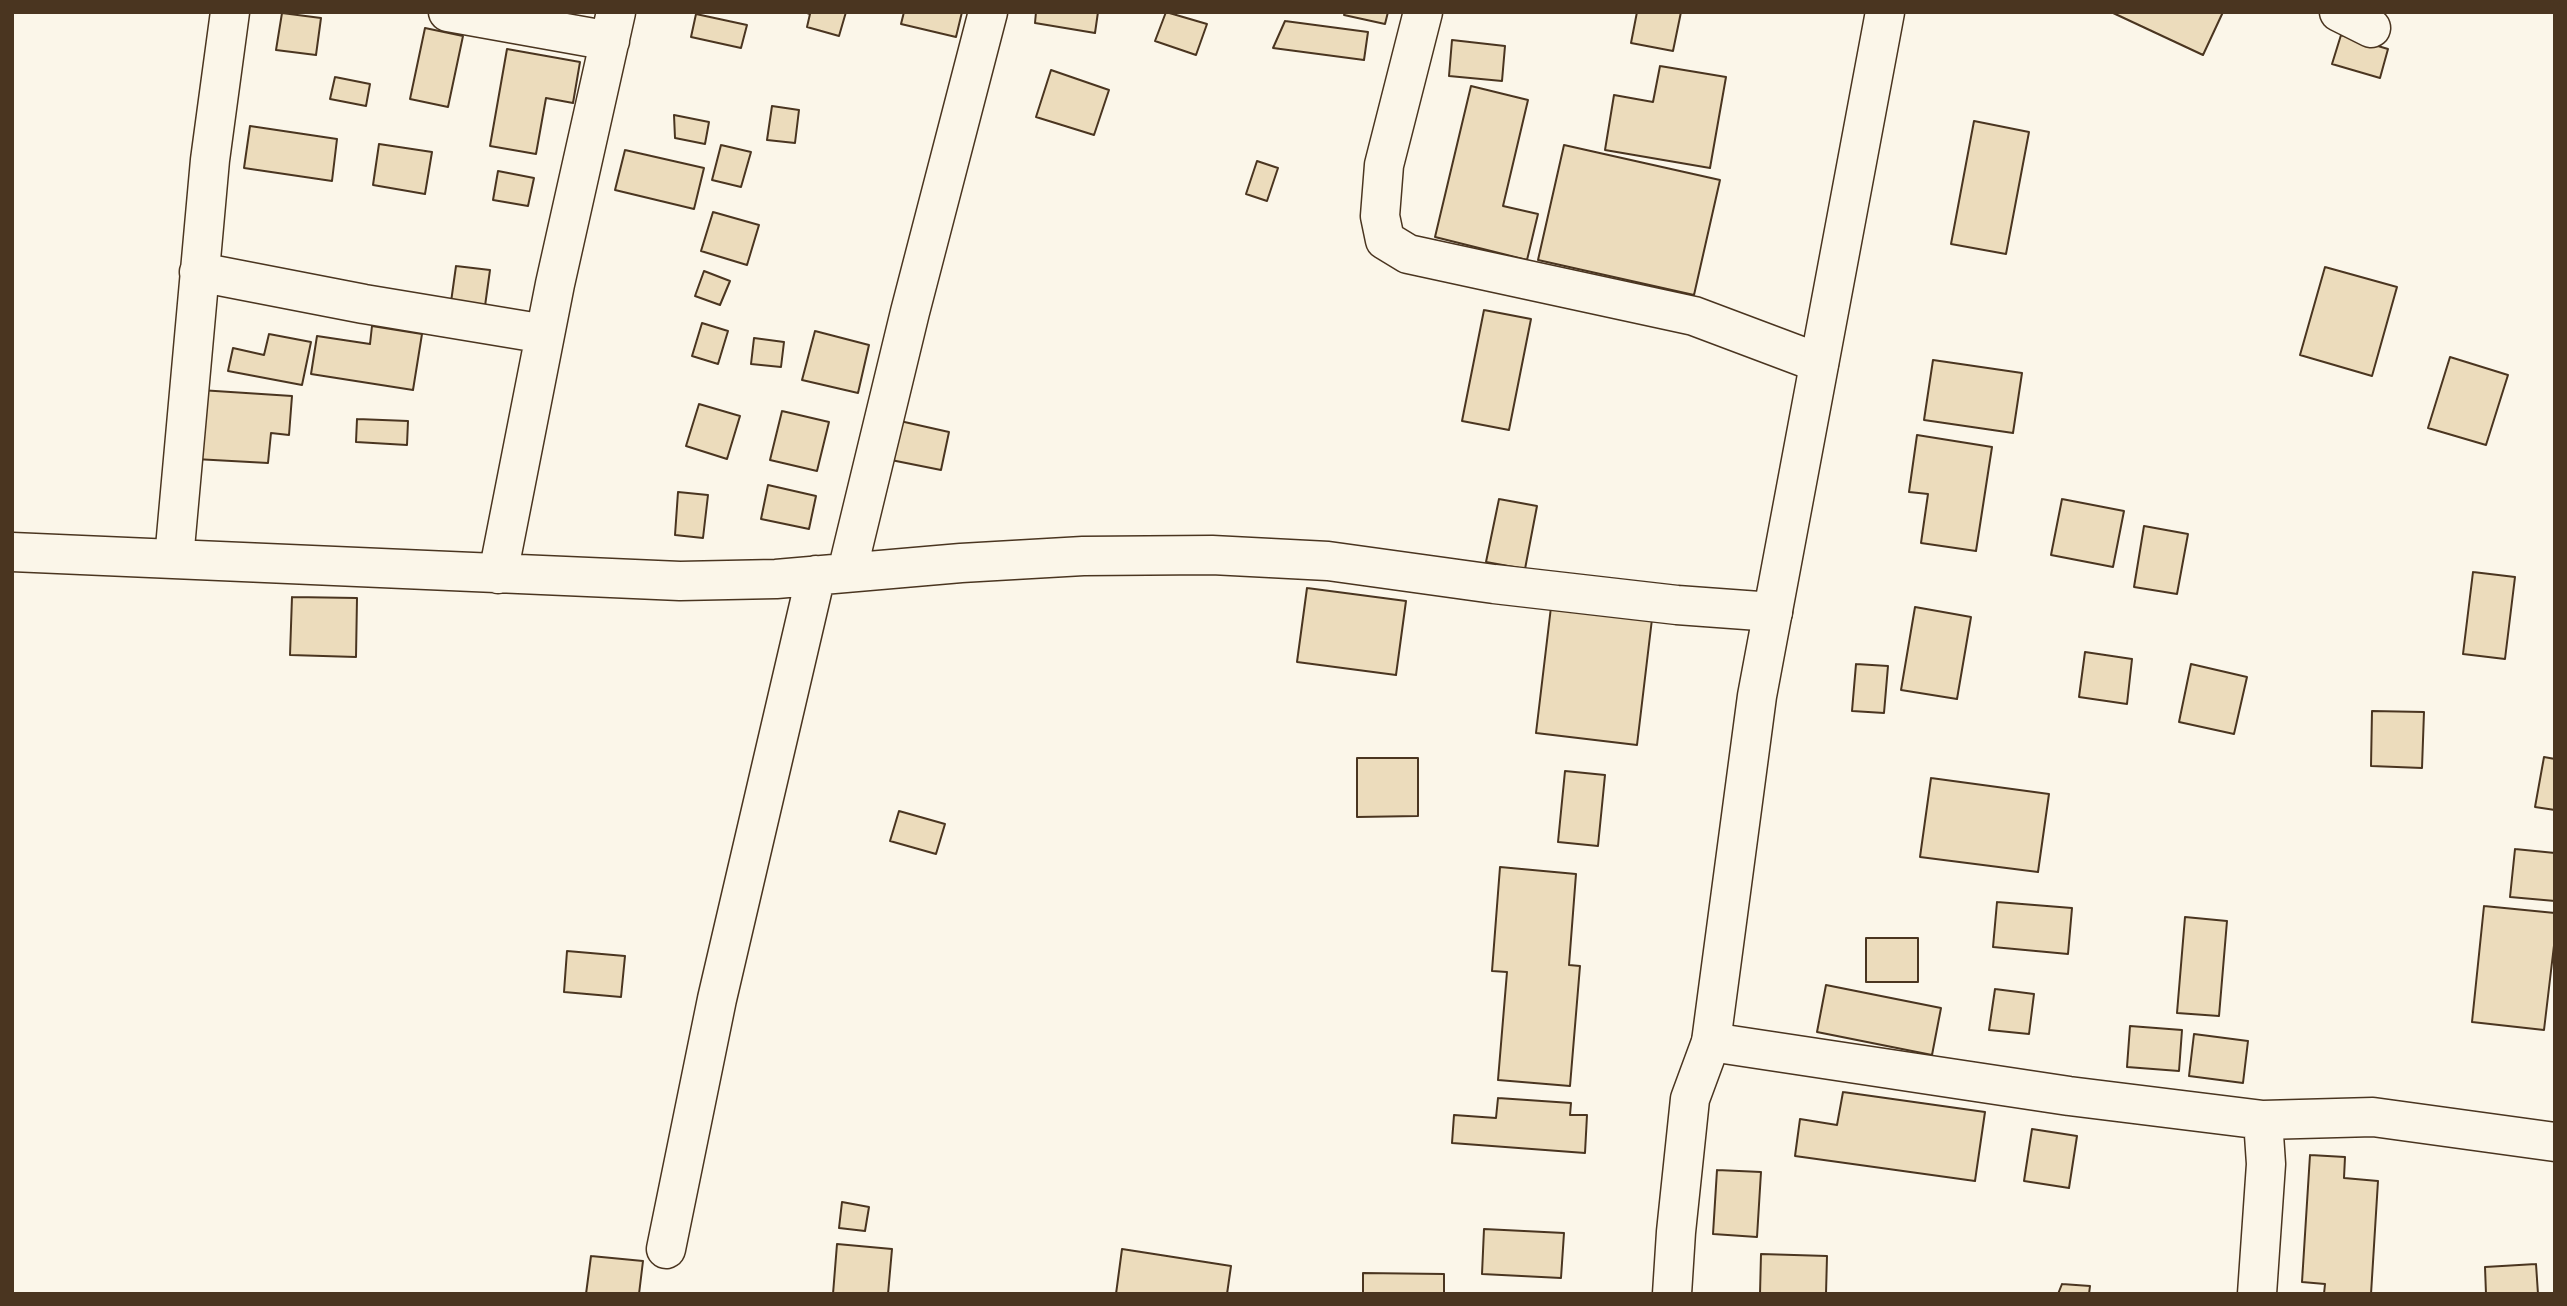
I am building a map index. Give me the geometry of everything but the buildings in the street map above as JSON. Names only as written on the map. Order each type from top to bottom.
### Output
[{"type":"street","points":[[173,559],[210,160],[230,12]]},
{"type":"street","points":[[448,12],[613,26],[545,334],[498,574]]},
{"type":"street","points":[[666,1249],[717,999],[831,573],[910,312],[988,12]]},
{"type":"street","points":[[1423,12],[1384,165],[1380,216],[1385,240],[1408,254],[1694,316],[1819,363]]},
{"type":"street","points":[[1672,1294],[1690,1099],[1711,1042],[1757,696],[1885,12]]},
{"type":"street","points":[[199,272],[364,304],[545,334]]},
{"type":"street","points":[[12,551],[680,582],[1083,556],[1212,555],[1328,561],[1677,605],[1773,612]]},
{"type":"street","points":[[1711,1042],[2069,1096],[2263,1120],[2373,1117],[2555,1142]]},
{"type":"street","points":[[2257,1294],[2266,1164],[2263,1120]]}]
